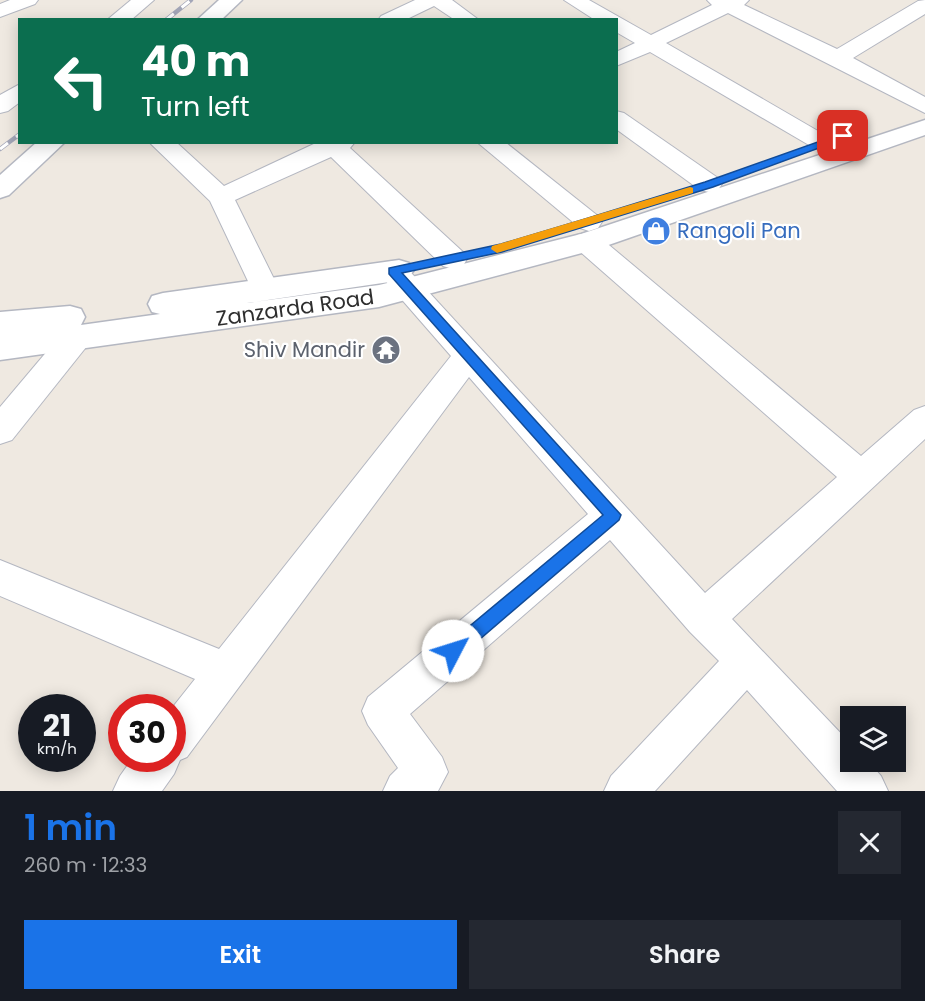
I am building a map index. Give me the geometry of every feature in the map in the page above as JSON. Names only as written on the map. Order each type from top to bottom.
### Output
[{"type":"main road","points":[[210,18],[232,0]]},
{"type":"main road","points":[[0,324],[77,316],[266,289],[401,280],[453,259],[588,232],[709,184],[925,107]]},
{"type":"main road","name":"Zanzarda Road","points":[[0,348],[317,306],[401,280],[588,232],[925,127]]},
{"type":"main road","points":[[0,189],[51,144]]},
{"type":"street","points":[[0,11],[28,0]]},
{"type":"street","points":[[120,18],[144,0]]},
{"type":"street","points":[[392,18],[431,0]]},
{"type":"street","points":[[439,0],[466,18]]},
{"type":"street","points":[[574,0],[607,18]]},
{"type":"street","points":[[618,59],[728,2],[838,58],[925,107]]},
{"type":"street","points":[[838,58],[925,5]]},
{"type":"street","points":[[618,24],[653,42],[822,143]]},
{"type":"street","points":[[0,106],[18,92]]},
{"type":"street","points":[[618,119],[709,184]]},
{"type":"street","points":[[164,144],[222,197],[266,289]]},
{"type":"street","points":[[222,197],[336,144],[453,259]]},
{"type":"street","points":[[491,144],[860,476]]},
{"type":"street","points":[[401,280],[704,619],[747,661],[866,791]]},
{"type":"street","points":[[0,430],[76,338]]},
{"type":"street","points":[[186,724],[468,356]]},
{"type":"street","points":[[704,619],[925,419]]},
{"type":"street","points":[[405,791],[427,772],[382,711],[613,515]]},
{"type":"street","points":[[0,578],[225,672]]},
{"type":"street","points":[[626,791],[747,661]]},
{"type":"street","points":[[135,791],[149,772]]},
{"type":"railway","points":[[168,18],[191,0]]},
{"type":"railway","points":[[0,149],[18,136]]},
{"type":"slow traffic","points":[[497,249],[690,190]]},
{"type":"place","name":"Rangoli Pan","points":[[656,231]]},
{"type":"place","name":"Shiv Mandir","points":[[386,350]]},
{"type":"route","points":[[453,651],[613,515],[393,271],[502,248],[589,222],[709,184],[843,136]]}]
